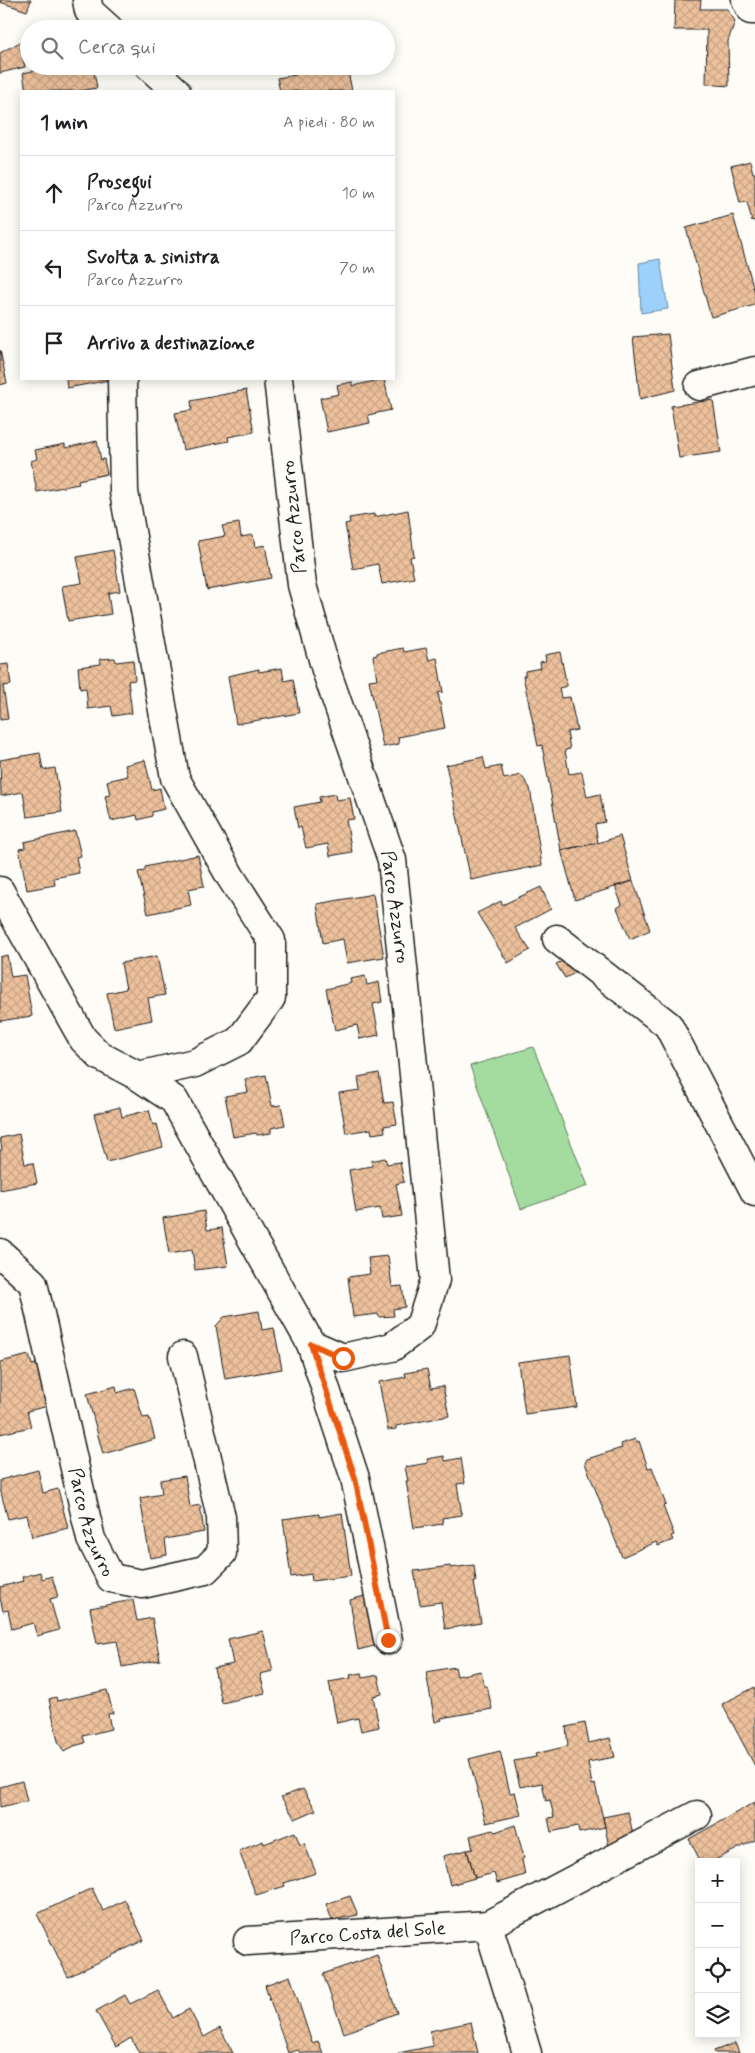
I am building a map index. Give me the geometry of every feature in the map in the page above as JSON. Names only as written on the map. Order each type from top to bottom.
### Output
[{"type":"street","points":[[87,0],[89,10],[100,20]]},
{"type":"street","points":[[746,0],[751,10],[755,10]]},
{"type":"street","points":[[698,386],[755,371]]},
{"type":"street","points":[[122,380],[124,492],[175,778],[230,876],[271,940],[271,998],[239,1041],[195,1064],[138,1076]]},
{"type":"street","name":"Parco Azzurro","points":[[278,380],[302,585],[326,670],[392,860],[435,1280],[420,1326],[392,1347],[343,1358],[311,1344]]},
{"type":"street","points":[[0,892],[83,1039],[100,1056],[138,1076],[174,1100],[311,1344],[355,1478],[388,1640]]},
{"type":"street","points":[[557,939],[668,1025],[755,1192]]},
{"type":"street","name":"Parco Azzurro","points":[[0,1253],[33,1283],[92,1539],[111,1578],[142,1584],[205,1570],[222,1553],[220,1517],[183,1356]]},
{"type":"street","name":"Parco Costa del Sole","points":[[248,1941],[488,1925],[697,1815]]},
{"type":"street","points":[[488,1925],[527,2053]]},
{"type":"green space","points":[[533,1047],[588,1186],[521,1209],[470,1066]]},
{"type":"water","points":[[660,259],[668,309],[641,313],[639,263]]},
{"type":"building","points":[[0,0],[31,0],[27,11],[0,2]]},
{"type":"building","points":[[675,0],[701,0],[700,9],[727,9],[735,21],[728,41],[729,86],[706,84],[707,30],[674,30]]},
{"type":"building","points":[[20,42],[20,68],[0,73],[0,53]]},
{"type":"building","points":[[23,75],[95,75],[97,88],[85,90],[26,90]]},
{"type":"building","points":[[296,75],[349,75],[352,90],[280,90],[277,78]]},
{"type":"building","points":[[750,161],[753,173],[755,173],[755,220],[752,221],[747,202],[740,203],[731,166]]},
{"type":"building","points":[[733,215],[755,293],[755,305],[711,317],[686,228]]},
{"type":"building","points":[[668,334],[675,390],[640,399],[633,337]]},
{"type":"building","points":[[0,350],[7,383],[0,385]]},
{"type":"building","points":[[66,380],[110,380],[67,388]]},
{"type":"building","points":[[384,380],[391,410],[368,415],[370,423],[327,432],[320,398],[339,394],[337,385],[352,382],[352,386]]},
{"type":"building","points":[[246,390],[254,432],[228,437],[229,441],[183,450],[175,413],[192,410],[191,401]]},
{"type":"building","points":[[713,400],[721,452],[679,458],[671,406]]},
{"type":"building","points":[[97,441],[101,460],[104,459],[107,474],[78,480],[79,484],[37,492],[31,461],[37,459],[35,450],[65,444],[65,448]]},
{"type":"building","points":[[408,510],[414,556],[410,557],[414,578],[382,584],[378,564],[353,569],[345,524],[350,523],[349,518],[374,514],[374,517]]},
{"type":"building","points":[[239,523],[241,537],[253,535],[255,547],[265,545],[271,578],[207,590],[198,541],[225,536],[222,526]]},
{"type":"building","points":[[113,550],[120,591],[108,593],[111,614],[68,621],[62,586],[82,583],[77,557]]},
{"type":"building","points":[[403,648],[404,652],[426,648],[429,660],[437,658],[443,692],[438,693],[445,728],[398,737],[399,744],[383,747],[369,680],[377,679],[373,656],[377,655],[377,653]]},
{"type":"building","points":[[560,652],[567,686],[559,688],[561,698],[570,697],[577,730],[567,732],[570,749],[565,750],[569,774],[582,772],[587,797],[600,794],[605,822],[595,824],[598,843],[561,850],[542,745],[538,746],[523,676],[525,676],[525,671],[541,668],[540,662],[546,661],[545,655]]},
{"type":"building","points":[[115,658],[116,662],[133,660],[135,680],[128,681],[132,713],[113,716],[111,706],[88,709],[86,688],[80,689],[78,667],[101,664],[100,659]]},
{"type":"building","points":[[8,664],[11,685],[3,686],[8,719],[0,720],[0,665]]},
{"type":"building","points":[[282,668],[284,681],[293,679],[299,713],[236,724],[228,676],[259,669],[259,672]]},
{"type":"building","points":[[40,753],[43,770],[55,768],[62,812],[27,817],[23,792],[1,796],[0,760]]},
{"type":"building","points":[[483,757],[486,769],[501,766],[504,779],[521,775],[530,788],[542,865],[471,880],[446,765]]},
{"type":"building","points":[[145,760],[152,790],[160,788],[164,809],[152,812],[152,816],[138,820],[137,815],[111,821],[105,796],[110,795],[107,781],[128,776],[125,765]]},
{"type":"building","points":[[335,794],[336,800],[350,798],[354,819],[346,820],[352,852],[330,856],[328,844],[306,848],[301,827],[298,828],[294,807],[320,802],[319,797]]},
{"type":"building","points":[[75,831],[81,856],[76,857],[79,873],[54,878],[55,885],[27,890],[19,849],[25,848],[24,842]]},
{"type":"building","points":[[620,836],[633,881],[575,900],[561,850],[598,843]]},
{"type":"building","points":[[198,855],[204,886],[188,889],[191,905],[148,914],[138,872],[145,871],[145,867]]},
{"type":"building","points":[[633,881],[650,930],[630,939],[617,908],[622,905],[615,886]]},
{"type":"building","points":[[541,887],[551,909],[515,928],[530,950],[508,963],[477,913],[501,901],[502,905]]},
{"type":"building","points":[[373,894],[384,957],[347,963],[343,939],[323,943],[317,904]]},
{"type":"building","points":[[7,955],[11,977],[25,975],[32,1016],[0,1021],[0,957]]},
{"type":"building","points":[[157,956],[165,995],[148,998],[152,1020],[114,1028],[107,993],[126,989],[121,963]]},
{"type":"building","points":[[572,957],[585,968],[565,978],[556,964]]},
{"type":"building","points":[[365,976],[367,985],[379,982],[382,1002],[373,1004],[379,1035],[360,1039],[357,1025],[335,1030],[326,989],[351,983],[350,979]]},
{"type":"building","points":[[379,1073],[384,1103],[393,1102],[397,1124],[384,1126],[385,1132],[372,1134],[371,1129],[346,1133],[339,1093],[360,1090],[358,1077]]},
{"type":"building","points":[[266,1075],[272,1106],[281,1105],[285,1125],[271,1128],[271,1133],[257,1135],[256,1133],[233,1137],[225,1096],[248,1092],[245,1079]]},
{"type":"building","points":[[120,1107],[122,1117],[149,1110],[153,1125],[157,1124],[163,1147],[107,1162],[94,1114]]},
{"type":"building","points":[[19,1134],[25,1164],[33,1163],[37,1183],[0,1190],[0,1150],[2,1150],[0,1138]]},
{"type":"building","points":[[385,1158],[387,1164],[400,1162],[404,1182],[396,1184],[402,1216],[382,1219],[380,1208],[356,1212],[349,1170],[372,1166],[371,1161]]},
{"type":"building","points":[[204,1211],[207,1230],[222,1228],[228,1266],[195,1270],[192,1250],[169,1254],[163,1218]]},
{"type":"building","points":[[388,1256],[392,1287],[402,1286],[405,1307],[393,1309],[394,1316],[379,1317],[378,1314],[353,1317],[348,1277],[370,1274],[368,1258]]},
{"type":"building","points":[[259,1311],[262,1330],[274,1328],[282,1369],[225,1379],[216,1326],[224,1317]]},
{"type":"building","points":[[29,1355],[32,1365],[42,1362],[53,1405],[27,1411],[31,1427],[0,1434],[0,1362]]},
{"type":"building","points":[[570,1355],[577,1407],[525,1414],[518,1362]]},
{"type":"building","points":[[427,1369],[431,1388],[443,1386],[449,1416],[396,1426],[396,1429],[388,1430],[379,1382],[406,1377],[405,1373]]},
{"type":"building","points":[[116,1386],[117,1393],[134,1388],[143,1418],[149,1417],[155,1439],[103,1454],[87,1394]]},
{"type":"building","points":[[635,1439],[637,1442],[639,1441],[648,1468],[652,1467],[666,1505],[663,1506],[674,1535],[671,1536],[673,1540],[658,1546],[656,1542],[622,1557],[585,1463],[587,1459],[622,1448],[621,1444]]},
{"type":"building","points":[[444,1456],[445,1461],[461,1458],[465,1483],[457,1484],[462,1515],[442,1518],[443,1524],[414,1528],[405,1467],[428,1463],[427,1459]]},
{"type":"building","points":[[38,1470],[43,1493],[58,1489],[68,1528],[32,1537],[27,1515],[8,1519],[0,1489],[0,1480]]},
{"type":"building","points":[[185,1476],[190,1507],[200,1505],[204,1532],[165,1539],[167,1555],[150,1558],[140,1498],[162,1494],[160,1480]]},
{"type":"building","points":[[342,1513],[351,1576],[312,1581],[311,1574],[291,1577],[283,1519],[319,1514],[319,1517]]},
{"type":"building","points":[[474,1565],[476,1582],[474,1582],[481,1623],[445,1629],[441,1602],[420,1605],[414,1571]]},
{"type":"building","points":[[40,1572],[42,1579],[52,1576],[58,1597],[50,1599],[59,1630],[37,1636],[33,1623],[12,1629],[8,1610],[3,1611],[0,1587],[23,1581],[22,1577]]},
{"type":"building","points":[[368,1595],[378,1645],[358,1650],[350,1600]]},
{"type":"building","points":[[133,1600],[137,1621],[152,1618],[160,1660],[122,1667],[117,1641],[97,1644],[90,1608]]},
{"type":"building","points":[[263,1631],[273,1671],[260,1674],[265,1693],[222,1703],[214,1668],[233,1664],[228,1639]]},
{"type":"building","points":[[455,1667],[457,1676],[481,1671],[484,1686],[487,1686],[492,1709],[441,1718],[442,1720],[435,1722],[426,1672]]},
{"type":"building","points":[[362,1673],[363,1678],[378,1675],[382,1694],[373,1696],[379,1727],[361,1731],[358,1718],[337,1723],[329,1682],[351,1678],[350,1675]]},
{"type":"building","points":[[755,1687],[755,1766],[722,1704]]},
{"type":"building","points":[[107,1690],[113,1713],[108,1714],[111,1729],[83,1736],[85,1743],[74,1746],[64,1752],[58,1741],[49,1699],[56,1697],[57,1701]]},
{"type":"building","points":[[585,1723],[589,1743],[610,1738],[615,1757],[588,1762],[592,1785],[595,1784],[605,1827],[579,1833],[578,1826],[551,1832],[548,1818],[554,1817],[550,1800],[546,1801],[542,1783],[520,1787],[514,1761],[536,1757],[535,1754],[568,1746],[566,1727]]},
{"type":"building","points":[[500,1751],[510,1793],[515,1792],[521,1815],[486,1823],[469,1759]]},
{"type":"building","points":[[22,1781],[27,1801],[0,1807],[0,1787]]},
{"type":"building","points":[[303,1789],[316,1810],[295,1819],[281,1797]]},
{"type":"building","points":[[755,1802],[755,1840],[719,1858],[699,1858],[689,1839]]},
{"type":"building","points":[[628,1812],[635,1843],[611,1857],[603,1817]]},
{"type":"building","points":[[515,1825],[524,1857],[522,1860],[525,1875],[497,1883],[494,1873],[475,1878],[467,1850],[473,1849],[470,1836],[493,1830],[495,1832]]},
{"type":"building","points":[[295,1832],[300,1845],[304,1843],[316,1873],[284,1883],[285,1886],[256,1895],[239,1851],[263,1841],[264,1844]]},
{"type":"building","points":[[467,1850],[475,1878],[450,1885],[443,1856]]},
{"type":"building","points":[[92,1888],[103,1911],[125,1900],[144,1940],[68,1977],[37,1914]]},
{"type":"building","points":[[350,1896],[358,1915],[332,1920],[326,1904]]},
{"type":"building","points":[[377,1955],[397,2013],[344,2033],[323,1974]]},
{"type":"building","points":[[290,1976],[312,2043],[318,2041],[323,2053],[300,2053],[298,2050],[288,2053],[265,1985]]},
{"type":"building","points":[[158,1990],[173,2018],[189,2009],[204,2037],[220,2028],[233,2053],[139,2053],[131,2038],[116,2047],[96,2011],[125,1995],[130,2004]]},
{"type":"building","points":[[471,2022],[478,2053],[398,2053],[433,2046],[430,2031]]},
{"type":"building","points":[[735,2043],[739,2053],[715,2053],[714,2051]]},
{"type":"route","points":[[343,1358],[311,1344],[355,1478],[388,1640]]}]
